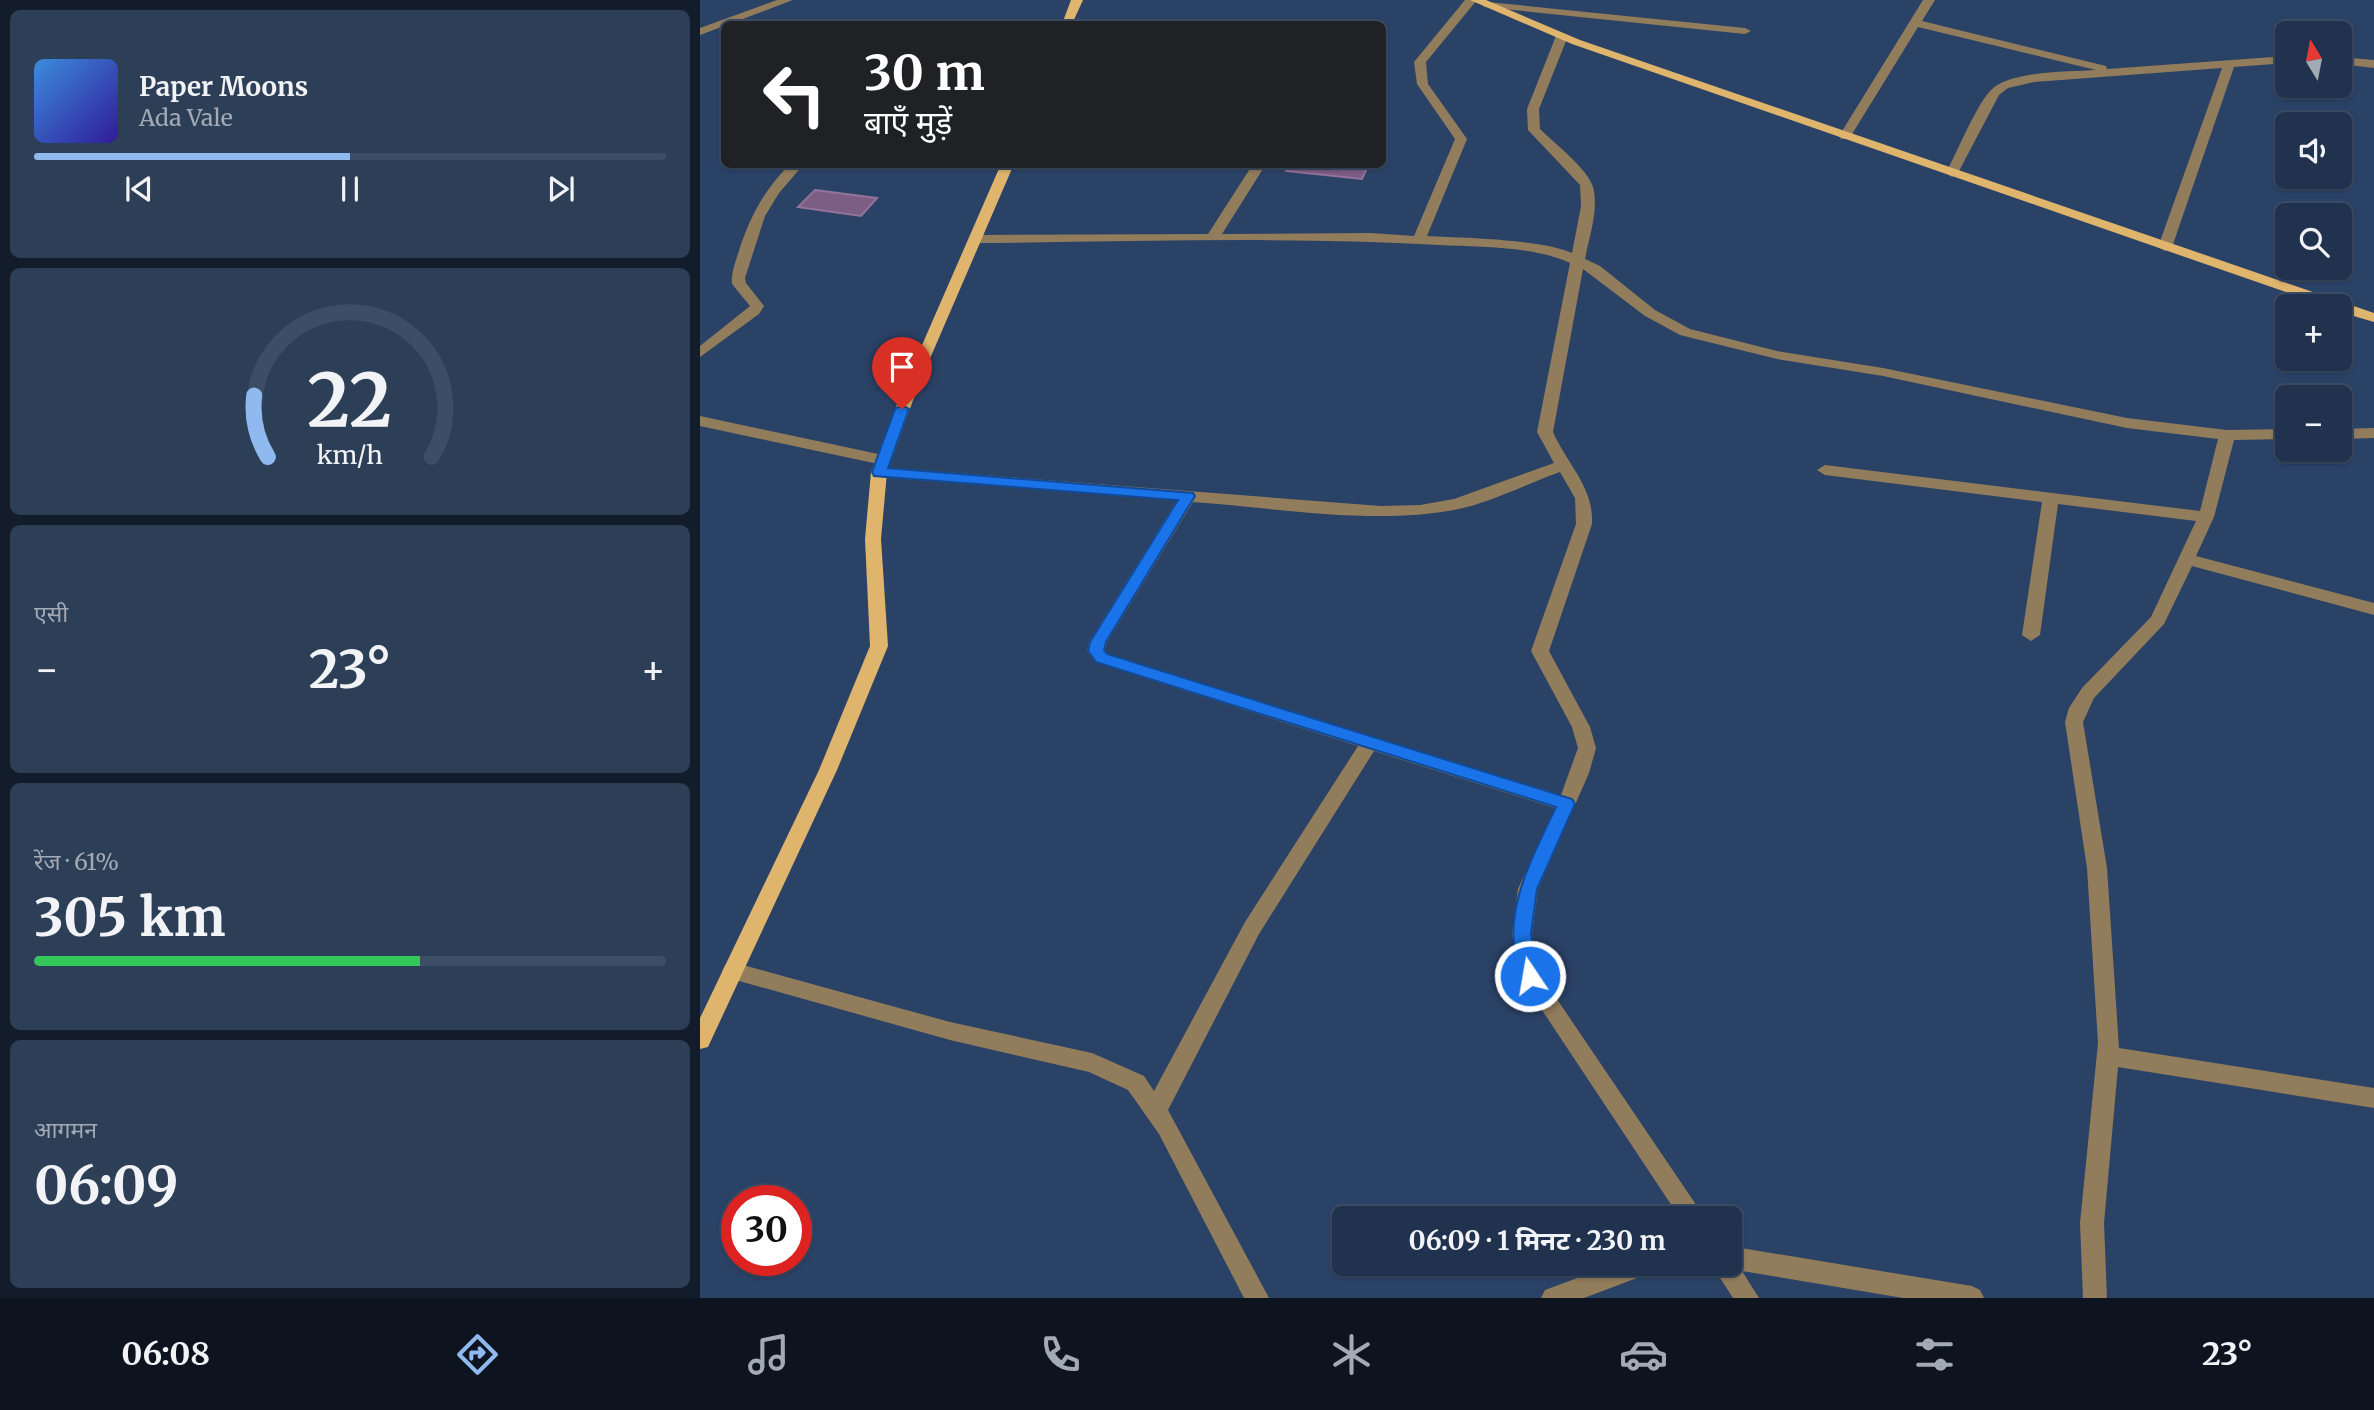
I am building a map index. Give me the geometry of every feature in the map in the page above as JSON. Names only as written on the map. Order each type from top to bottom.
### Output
[{"type":"main road","points":[[1068,21],[1077,0]]},
{"type":"main road","points":[[1482,2],[1562,36],[2304,294]]},
{"type":"main road","points":[[700,1040],[708,1005],[733,971],[828,770],[879,646],[873,539],[881,466],[912,384],[1006,168]]},
{"type":"main road","points":[[2352,310],[2374,318]]},
{"type":"street","points":[[730,21],[787,0]]},
{"type":"street","points":[[1419,240],[1461,139],[1456,126],[1424,89],[1418,75],[1420,62],[1471,0]]},
{"type":"street","points":[[1845,136],[1929,0]]},
{"type":"street","points":[[1482,2],[1745,31]]},
{"type":"street","points":[[1915,23],[2118,72]]},
{"type":"street","points":[[700,32],[721,24]]},
{"type":"street","points":[[1562,36],[1533,109],[1534,130],[1575,170],[1586,185],[1588,206],[1545,432],[1550,448],[1583,493],[1587,509],[1540,652],[1581,727],[1587,748],[1580,773],[1528,889],[1522,934],[1530,976],[1685,1206]]},
{"type":"street","points":[[1952,173],[1994,93],[2004,85],[2034,78],[2275,61]]},
{"type":"street","points":[[2352,62],[2374,64]]},
{"type":"street","points":[[2165,247],[2230,64]]},
{"type":"street","points":[[700,353],[757,306],[739,284],[738,278],[754,221],[767,198],[795,168]]},
{"type":"street","points":[[1213,237],[1257,168]]},
{"type":"street","points":[[977,239],[1213,237],[1419,240],[1560,253],[1595,269],[1650,313],[1685,331],[1777,355],[1883,372],[2127,423],[2227,435],[2275,434]]},
{"type":"street","points":[[701,421],[881,466],[1188,496],[1381,511],[1420,510],[1457,504],[1563,465]]},
{"type":"street","points":[[2352,434],[2374,433]]},
{"type":"street","points":[[2095,1298],[2092,1223],[2108,1056],[2097,868],[2074,722],[2078,708],[2088,693],[2158,620],[2206,517],[2227,435]]},
{"type":"street","points":[[1825,470],[2206,517]]},
{"type":"street","points":[[1188,496],[1098,642],[1096,651],[1101,658],[1566,804]]},
{"type":"street","points":[[2031,635],[2051,498]]},
{"type":"street","points":[[2187,559],[2374,609]]},
{"type":"street","points":[[1156,1110],[1252,928],[1370,742]]},
{"type":"street","points":[[733,971],[950,1031],[1092,1063],[1136,1083],[1167,1128],[1256,1298]]},
{"type":"street","points":[[2108,1056],[2374,1098]]},
{"type":"street","points":[[1742,1259],[1960,1297]]},
{"type":"street","points":[[1553,1298],[1613,1276]]},
{"type":"street","points":[[1732,1276],[1747,1298]]},
{"type":"building","points":[[1287,168],[1367,168],[1362,179],[1286,171]]},
{"type":"building","points":[[815,190],[877,198],[861,216],[798,207]]},
{"type":"route","points":[[902,409],[879,472],[1188,496],[1098,642],[1096,651],[1101,658],[1566,804],[1528,889],[1522,934],[1530,976]]}]
